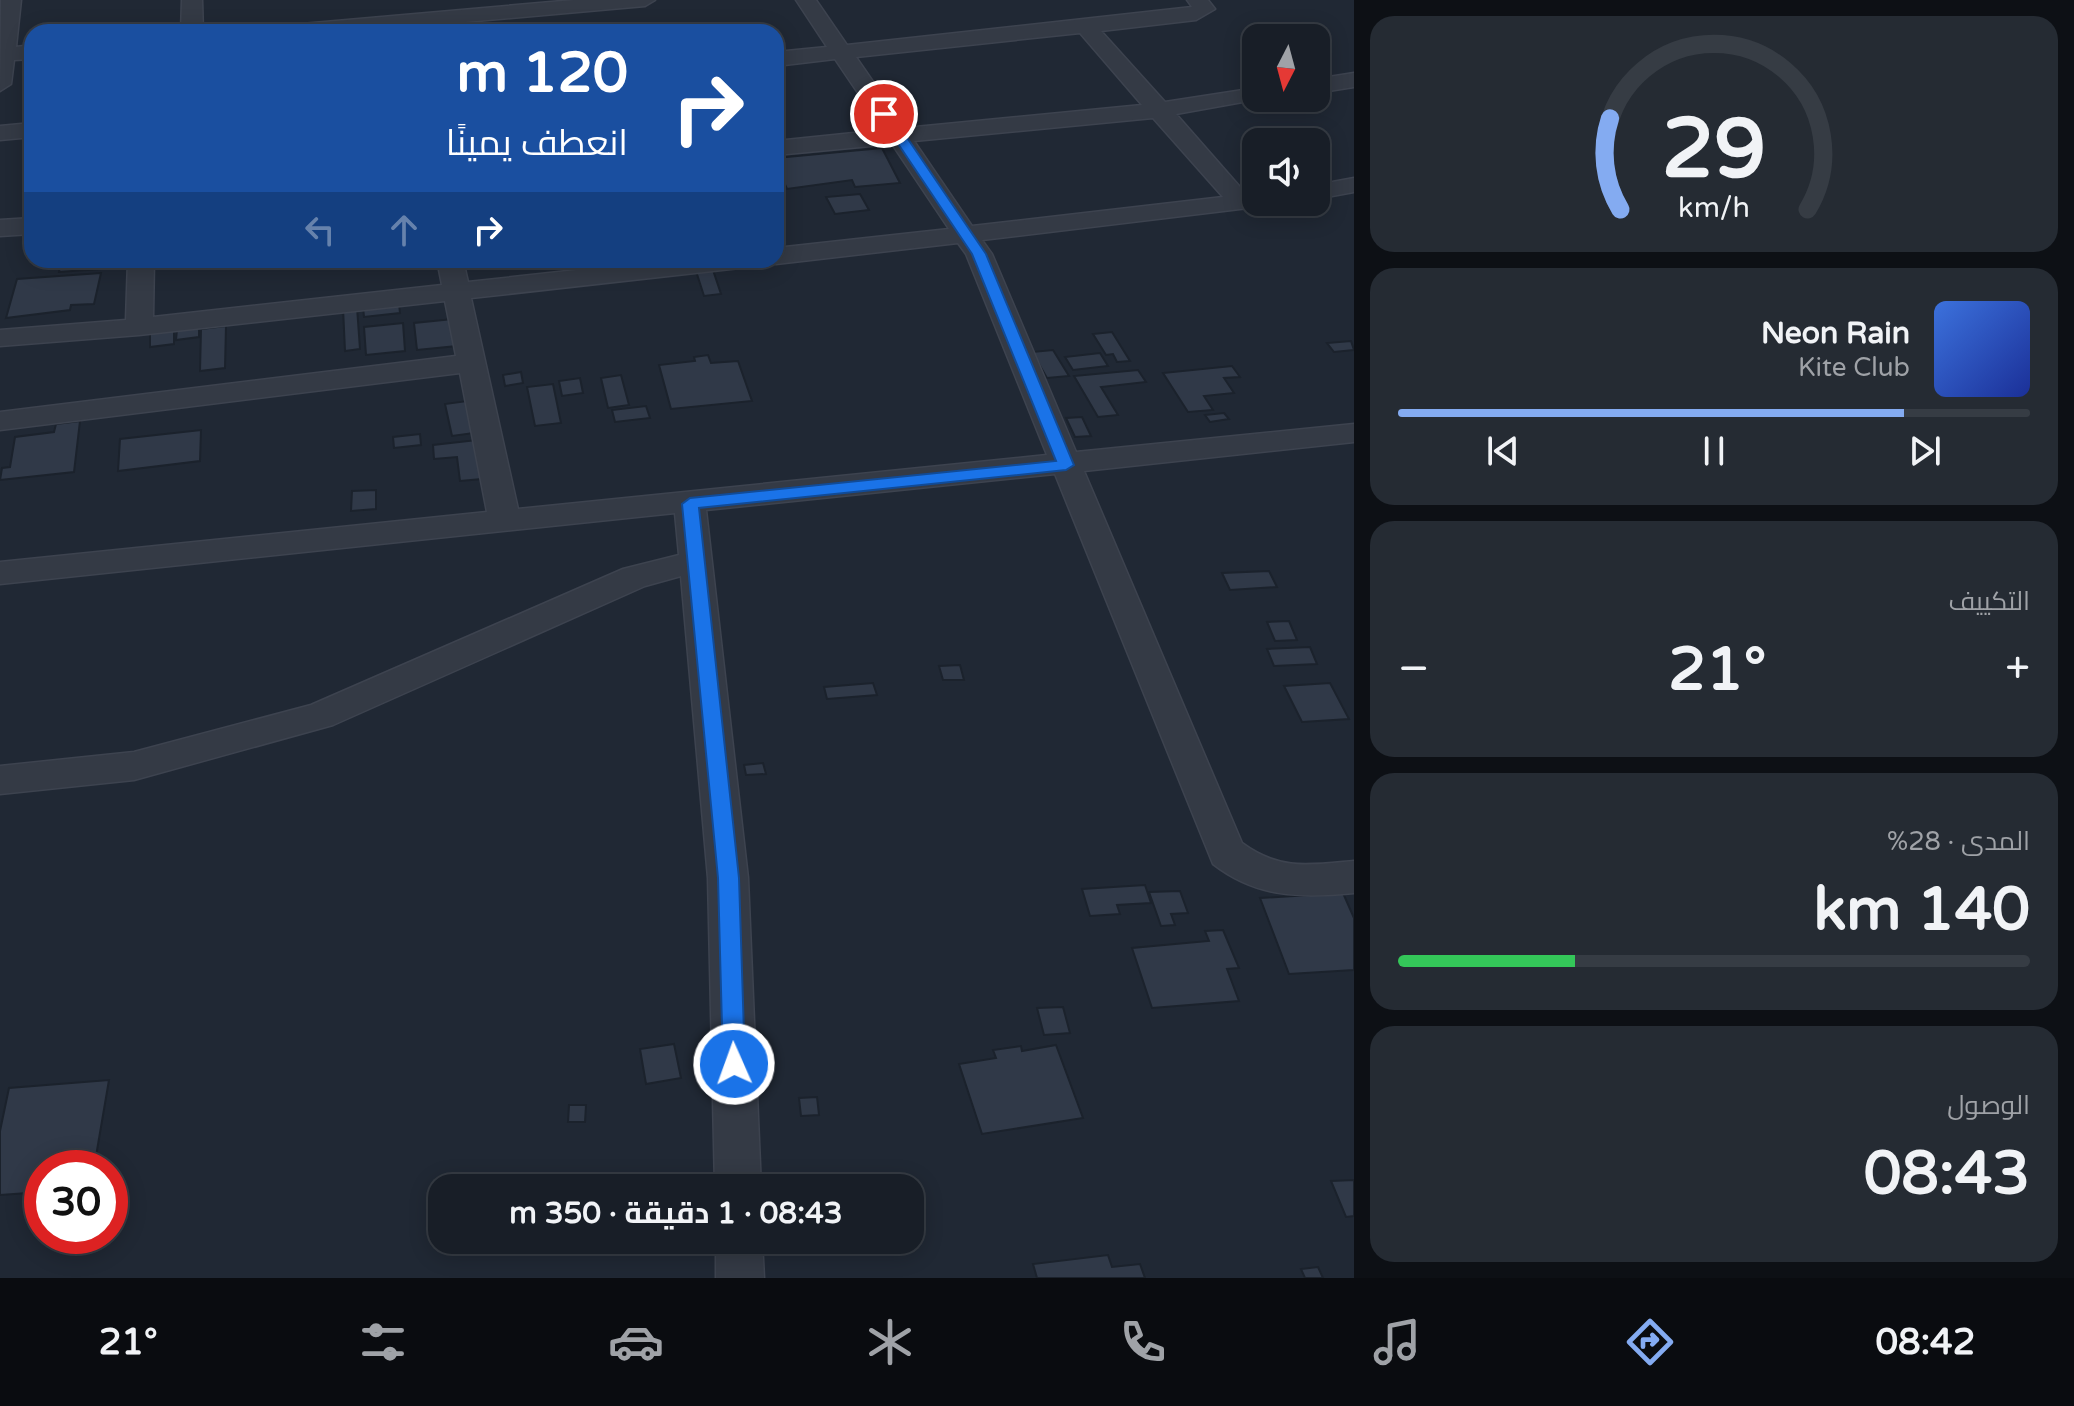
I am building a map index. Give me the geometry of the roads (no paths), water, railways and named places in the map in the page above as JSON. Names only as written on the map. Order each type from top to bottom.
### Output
[{"type":"street","points":[[0,84],[11,0]]},
{"type":"street","points":[[192,0],[192,24]]},
{"type":"street","points":[[391,0],[397,24]]},
{"type":"street","points":[[425,24],[645,0]]},
{"type":"street","points":[[806,0],[979,254],[1227,853],[1249,872],[1277,879],[1354,877]]},
{"type":"street","points":[[784,58],[1087,28],[1204,11],[1197,0]]},
{"type":"street","points":[[1087,28],[1242,195]]},
{"type":"street","points":[[2,55],[24,53]]},
{"type":"street","points":[[1330,84],[1354,80]]},
{"type":"street","points":[[784,147],[1160,110],[1242,97]]},
{"type":"street","points":[[0,133],[24,131]]},
{"type":"street","points":[[1330,189],[1354,185]]},
{"type":"street","points":[[784,255],[1242,203]]},
{"type":"street","points":[[0,228],[24,226]]},
{"type":"street","points":[[139,327],[141,268]]},
{"type":"street","points":[[452,268],[505,521]]},
{"type":"street","points":[[0,338],[139,327],[669,268]]},
{"type":"street","points":[[0,421],[472,363]]},
{"type":"street","points":[[0,573],[1354,433]]},
{"type":"street","points":[[690,504],[728,878],[738,1174]]},
{"type":"street","points":[[0,780],[134,766],[320,716],[635,577],[694,562]]},
{"type":"street","points":[[739,1254],[740,1278]]}]
